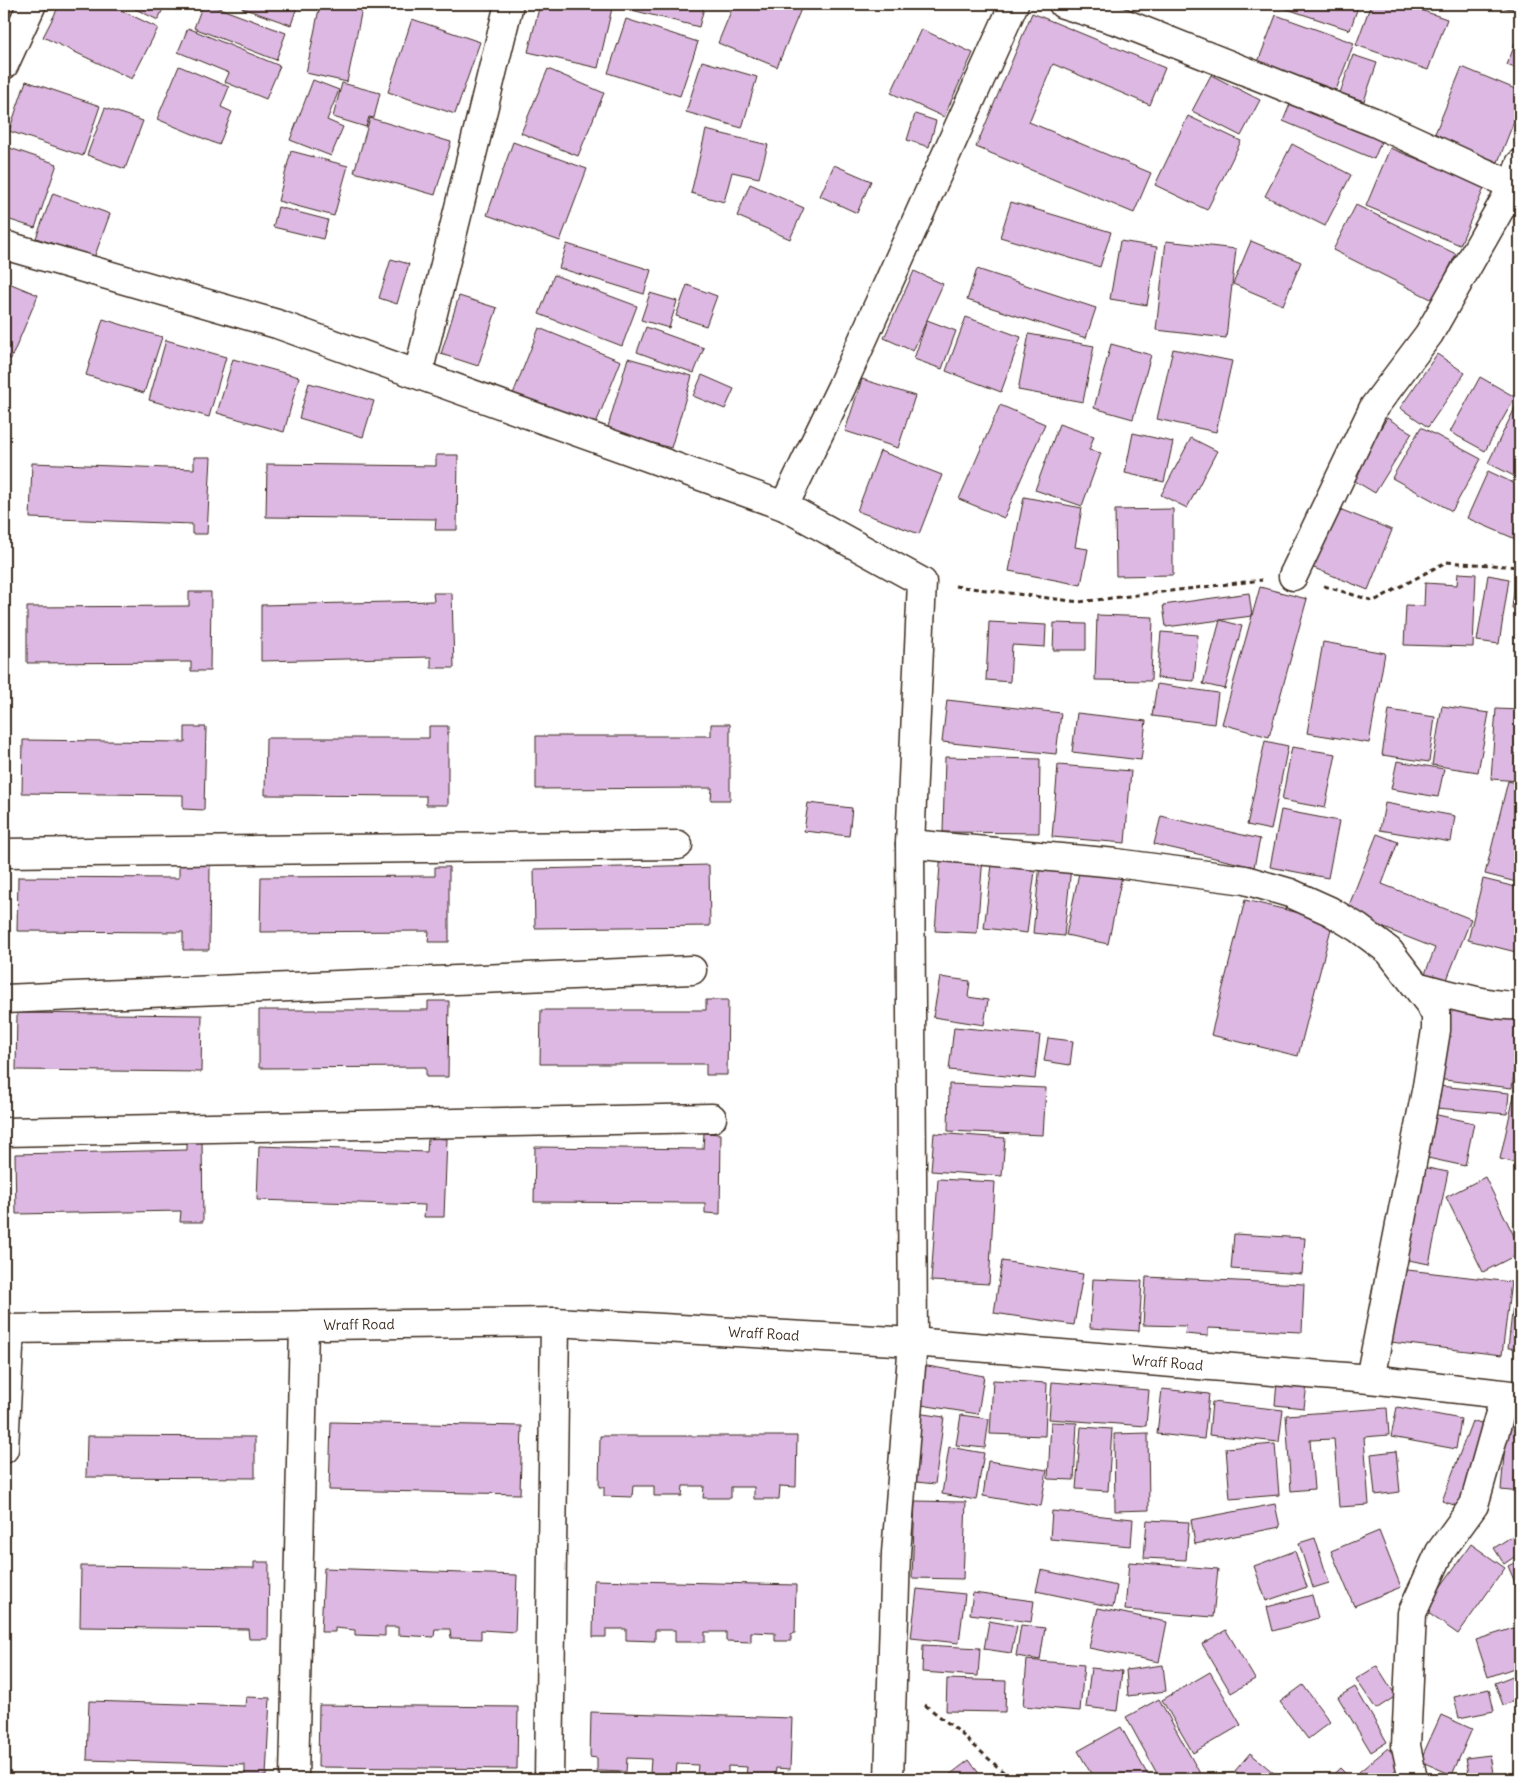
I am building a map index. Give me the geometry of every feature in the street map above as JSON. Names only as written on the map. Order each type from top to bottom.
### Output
[{"type":"street","points":[[4,65],[32,4]]},
{"type":"street","points":[[418,374],[509,4]]},
{"type":"street","points":[[784,506],[841,388],[1014,4]]},
{"type":"street","points":[[1063,4],[1121,22],[1518,180],[1430,334],[1374,407],[1293,576]]},
{"type":"street","points":[[4,245],[277,324],[784,506],[922,582],[910,844],[913,1342],[896,1553],[889,1779]]},
{"type":"street","points":[[910,844],[1116,863],[1245,880],[1290,893],[1330,911],[1358,928],[1389,952],[1436,1015],[1436,1030],[1427,1086],[1370,1379]]},
{"type":"street","points":[[4,853],[678,845]]},
{"type":"street","points":[[4,999],[692,970]]},
{"type":"street","points":[[1416,986],[1457,997],[1498,1004],[1520,1004]]},
{"type":"street","points":[[4,1132],[712,1118]]},
{"type":"street","points":[[549,1779],[555,1322]]},
{"type":"street","name":"Wraff Road","points":[[7,1329],[555,1322],[913,1342],[1370,1379],[1513,1395]]},
{"type":"street","points":[[294,1779],[304,1325]]},
{"type":"street","points":[[4,1449],[7,1329]]},
{"type":"street","points":[[1413,1779],[1406,1746],[1412,1612],[1440,1552],[1474,1505],[1513,1395]]},
{"type":"path","points":[[922,582],[1079,602],[1293,576],[1374,601],[1446,562],[1520,567]]},
{"type":"path","points":[[892,1681],[957,1730],[1011,1779]]},
{"type":"building","points":[[60,4],[108,4],[158,28],[132,79],[43,37]]},
{"type":"building","points":[[125,4],[165,4],[158,20]]},
{"type":"building","points":[[203,4],[208,4],[286,33],[276,60],[194,28]]},
{"type":"building","points":[[243,4],[298,4],[291,25],[242,8]]},
{"type":"building","points":[[320,4],[363,4],[347,82],[306,73]]},
{"type":"building","points":[[540,4],[613,4],[598,68],[528,52]]},
{"type":"building","points":[[629,4],[705,4],[699,27],[628,9]]},
{"type":"building","points":[[734,4],[803,4],[777,67],[718,43]]},
{"type":"building","points":[[1285,4],[1359,4],[1350,30],[1284,8]]},
{"type":"building","points":[[1371,4],[1403,4],[1447,19],[1428,70],[1356,45]]},
{"type":"building","points":[[1489,4],[1520,4],[1520,11]]},
{"type":"building","points":[[1032,13],[1165,68],[1150,105],[1053,64],[1029,122],[1151,173],[1134,213],[976,147]]},
{"type":"building","points":[[1276,15],[1354,43],[1336,90],[1258,62]]},
{"type":"building","points":[[412,19],[480,42],[455,114],[388,92]]},
{"type":"building","points":[[626,19],[698,42],[680,96],[608,73]]},
{"type":"building","points":[[188,28],[280,66],[266,99],[225,82],[229,73],[178,52]]},
{"type":"building","points":[[921,29],[973,53],[944,117],[891,93]]},
{"type":"building","points":[[1520,31],[1520,70],[1507,65]]},
{"type":"building","points":[[1353,55],[1377,63],[1364,101],[1340,93]]},
{"type":"building","points":[[702,61],[757,77],[742,128],[686,112]]},
{"type":"building","points":[[179,66],[229,87],[221,107],[232,112],[219,145],[157,119]]},
{"type":"building","points":[[1462,67],[1520,91],[1520,106],[1498,162],[1434,136]]},
{"type":"building","points":[[548,69],[604,93],[578,156],[521,133]]},
{"type":"building","points":[[1211,75],[1260,100],[1241,136],[1192,111]]},
{"type":"building","points":[[313,80],[339,90],[327,120],[343,127],[331,156],[290,140]]},
{"type":"building","points":[[26,81],[100,106],[83,156],[9,131]]},
{"type":"building","points":[[342,83],[380,93],[374,118],[369,117],[366,127],[333,117]]},
{"type":"building","points":[[1293,97],[1384,135],[1374,159],[1283,121]]},
{"type":"building","points":[[105,108],[143,121],[125,169],[87,155]]},
{"type":"building","points":[[915,114],[936,121],[929,147],[907,140]]},
{"type":"building","points":[[1188,116],[1241,141],[1207,210],[1155,185]]},
{"type":"building","points":[[370,118],[451,142],[435,195],[354,172]]},
{"type":"building","points":[[706,130],[768,145],[759,178],[732,172],[724,202],[691,193]]},
{"type":"building","points":[[513,142],[587,169],[560,241],[487,215]]},
{"type":"building","points":[[1292,144],[1351,175],[1325,226],[1265,196]]},
{"type":"building","points":[[4,146],[57,164],[35,228],[4,218]]},
{"type":"building","points":[[1390,148],[1485,186],[1460,245],[1366,206]]},
{"type":"building","points":[[291,151],[348,166],[334,216],[278,201]]},
{"type":"building","points":[[834,165],[871,181],[857,213],[820,196]]},
{"type":"building","points":[[750,184],[804,208],[790,239],[737,216]]},
{"type":"building","points":[[53,193],[110,214],[94,258],[36,238]]},
{"type":"building","points":[[1011,202],[1111,232],[1100,267],[1000,237]]},
{"type":"building","points":[[1356,205],[1456,254],[1433,300],[1333,250]]},
{"type":"building","points":[[278,207],[328,220],[323,239],[273,227]]},
{"type":"building","points":[[1120,241],[1157,247],[1147,305],[1110,299]]},
{"type":"building","points":[[1166,241],[1236,249],[1226,338],[1156,330]]},
{"type":"building","points":[[1251,241],[1301,262],[1283,305],[1233,284]]},
{"type":"building","points":[[567,244],[651,270],[644,294],[559,268]]},
{"type":"building","points":[[391,259],[409,264],[397,304],[379,298]]},
{"type":"building","points":[[977,269],[1096,308],[1086,338],[967,300]]},
{"type":"building","points":[[914,271],[943,284],[913,351],[884,338]]},
{"type":"building","points":[[554,275],[637,306],[622,346],[539,314]]},
{"type":"building","points":[[4,281],[38,295],[11,359],[4,356]]},
{"type":"building","points":[[687,285],[717,296],[706,326],[676,316]]},
{"type":"building","points":[[650,293],[677,301],[669,328],[641,320]]},
{"type":"building","points":[[459,296],[497,308],[478,366],[441,354]]},
{"type":"building","points":[[966,317],[1021,337],[1001,392],[946,371]]},
{"type":"building","points":[[103,319],[162,337],[144,393],[86,375]]},
{"type":"building","points":[[927,320],[956,331],[942,369],[914,359]]},
{"type":"building","points":[[646,327],[704,348],[694,373],[637,352]]},
{"type":"building","points":[[539,328],[621,361],[595,426],[513,394]]},
{"type":"building","points":[[1029,334],[1094,346],[1083,402],[1018,390]]},
{"type":"building","points":[[166,340],[226,357],[209,417],[149,400]]},
{"type":"building","points":[[1111,344],[1151,355],[1133,419],[1094,408]]},
{"type":"building","points":[[1173,349],[1232,361],[1216,432],[1157,419]]},
{"type":"building","points":[[1437,354],[1465,373],[1428,427],[1400,408]]},
{"type":"building","points":[[628,358],[692,376],[671,448],[607,430]]},
{"type":"building","points":[[233,359],[299,377],[284,432],[217,413]]},
{"type":"building","points":[[702,375],[734,389],[725,409],[693,396]]},
{"type":"building","points":[[1480,377],[1515,397],[1485,451],[1450,432]]},
{"type":"building","points":[[862,379],[915,396],[898,448],[845,431]]},
{"type":"building","points":[[309,383],[374,401],[363,437],[299,418]]},
{"type":"building","points":[[1000,405],[1045,424],[1004,518],[959,499]]},
{"type":"building","points":[[1516,406],[1520,408],[1520,479],[1488,463]]},
{"type":"building","points":[[1387,418],[1412,433],[1375,493],[1350,478]]},
{"type":"building","points":[[1059,424],[1094,436],[1089,450],[1101,453],[1082,506],[1035,490]]},
{"type":"building","points":[[1421,427],[1481,459],[1452,511],[1392,478]]},
{"type":"building","points":[[1133,433],[1173,442],[1164,482],[1125,473]]},
{"type":"building","points":[[1191,438],[1217,451],[1187,508],[1161,495]]},
{"type":"building","points":[[880,451],[942,475],[919,534],[857,511]]},
{"type":"building","points":[[436,455],[458,455],[457,530],[435,530],[436,519],[266,517],[267,464],[436,466]]},
{"type":"building","points":[[194,457],[211,457],[207,534],[192,534],[192,524],[30,518],[32,463],[194,469]]},
{"type":"building","points":[[1488,471],[1520,486],[1520,541],[1467,518]]},
{"type":"building","points":[[1024,497],[1082,508],[1075,547],[1088,549],[1081,585],[1009,571]]},
{"type":"building","points":[[1332,506],[1392,530],[1368,590],[1309,566]]},
{"type":"building","points":[[1173,509],[1173,575],[1116,576],[1115,510]]},
{"type":"building","points":[[1458,573],[1476,574],[1473,647],[1404,645],[1406,605],[1424,606],[1425,583],[1457,585]]},
{"type":"building","points":[[1488,575],[1509,579],[1499,644],[1477,641]]},
{"type":"building","points":[[1516,576],[1520,577],[1520,609],[1512,608]]},
{"type":"building","points":[[1260,587],[1307,599],[1269,737],[1222,724]]},
{"type":"building","points":[[189,592],[211,592],[210,671],[191,671],[191,662],[27,663],[27,607],[189,606]]},
{"type":"building","points":[[433,593],[452,593],[454,668],[431,668],[431,657],[261,661],[261,605],[434,601]]},
{"type":"building","points":[[1249,593],[1252,616],[1166,627],[1163,605]]},
{"type":"building","points":[[1097,615],[1153,617],[1151,681],[1095,680]]},
{"type":"building","points":[[1220,620],[1242,626],[1225,689],[1203,684]]},
{"type":"building","points":[[989,622],[1046,625],[1045,647],[1012,645],[1010,682],[986,680]]},
{"type":"building","points":[[1054,623],[1086,624],[1086,650],[1053,650]]},
{"type":"building","points":[[1161,632],[1198,635],[1194,681],[1157,678]]},
{"type":"building","points":[[1323,642],[1385,653],[1369,743],[1307,733]]},
{"type":"building","points":[[1157,684],[1218,693],[1214,724],[1152,716]]},
{"type":"building","points":[[947,700],[1061,713],[1056,754],[942,742]]},
{"type":"building","points":[[1442,706],[1489,713],[1478,772],[1432,765]]},
{"type":"building","points":[[1496,709],[1520,710],[1520,781],[1491,779]]},
{"type":"building","points":[[1389,710],[1435,717],[1429,762],[1382,755]]},
{"type":"building","points":[[1077,713],[1146,721],[1141,760],[1072,752]]},
{"type":"building","points":[[711,724],[730,724],[730,800],[711,800],[712,788],[536,789],[536,736],[711,736]]},
{"type":"building","points":[[429,726],[448,726],[448,805],[426,805],[426,796],[265,795],[266,738],[429,738]]},
{"type":"building","points":[[185,727],[206,727],[204,810],[183,809],[183,795],[22,793],[23,740],[185,742]]},
{"type":"building","points":[[1265,741],[1288,746],[1271,830],[1247,825]]},
{"type":"building","points":[[1292,747],[1336,754],[1325,808],[1282,800]]},
{"type":"building","points":[[945,757],[1040,759],[1039,833],[943,832]]},
{"type":"building","points":[[1397,761],[1444,769],[1438,797],[1391,789]]},
{"type":"building","points":[[1058,765],[1131,771],[1125,843],[1052,837]]},
{"type":"building","points":[[1508,781],[1520,784],[1520,883],[1485,874]]},
{"type":"building","points":[[808,803],[852,808],[849,836],[804,831]]},
{"type":"building","points":[[1385,803],[1455,816],[1451,842],[1380,830]]},
{"type":"building","points":[[1281,810],[1339,821],[1328,878],[1270,867]]},
{"type":"building","points":[[1161,816],[1260,839],[1254,867],[1154,844]]},
{"type":"building","points":[[1377,834],[1398,842],[1382,884],[1471,919],[1444,987],[1423,979],[1435,948],[1346,913]]},
{"type":"building","points":[[941,852],[983,856],[977,933],[935,931]]},
{"type":"building","points":[[993,857],[1036,863],[1027,933],[984,928]]},
{"type":"building","points":[[179,864],[210,865],[209,950],[183,950],[183,932],[17,931],[18,877],[179,878]]},
{"type":"building","points":[[1040,864],[1071,867],[1064,936],[1033,933]]},
{"type":"building","points":[[709,865],[710,926],[535,928],[534,869]]},
{"type":"building","points":[[435,867],[449,867],[449,942],[428,942],[429,931],[260,932],[261,877],[435,876]]},
{"type":"building","points":[[1080,868],[1122,876],[1108,944],[1066,935]]},
{"type":"building","points":[[1483,879],[1520,888],[1520,953],[1468,940]]},
{"type":"building","points":[[1245,900],[1333,921],[1298,1056],[1211,1035]]},
{"type":"building","points":[[940,977],[970,981],[968,997],[988,1000],[984,1025],[933,1017]]},
{"type":"building","points":[[706,1000],[728,1000],[727,1075],[706,1075],[706,1064],[540,1064],[541,1010],[706,1010]]},
{"type":"building","points":[[428,1001],[449,1001],[448,1077],[426,1077],[426,1067],[259,1068],[259,1010],[428,1010]]},
{"type":"building","points":[[1446,1002],[1520,1011],[1520,1027],[1512,1088],[1436,1079]]},
{"type":"building","points":[[17,1013],[202,1015],[201,1072],[16,1070]]},
{"type":"building","points":[[954,1027],[1040,1035],[1035,1079],[949,1070]]},
{"type":"building","points":[[1048,1038],[1073,1041],[1070,1065],[1044,1061]]},
{"type":"building","points":[[949,1084],[1046,1088],[1043,1135],[948,1131]]},
{"type":"building","points":[[1439,1086],[1509,1093],[1507,1114],[1436,1108]]},
{"type":"building","points":[[1516,1087],[1520,1088],[1520,1164],[1500,1159]]},
{"type":"building","points":[[1433,1114],[1474,1123],[1465,1166],[1423,1157]]},
{"type":"building","points":[[704,1133],[721,1134],[720,1214],[705,1213],[705,1203],[534,1202],[535,1147],[703,1149]]},
{"type":"building","points":[[934,1133],[1005,1138],[1002,1176],[931,1171]]},
{"type":"building","points":[[428,1138],[447,1139],[444,1217],[424,1217],[425,1205],[257,1200],[259,1146],[427,1152]]},
{"type":"building","points":[[187,1140],[202,1140],[203,1222],[180,1222],[181,1211],[16,1214],[15,1154],[187,1150]]},
{"type":"building","points":[[1422,1167],[1448,1172],[1429,1264],[1403,1259]]},
{"type":"building","points":[[1485,1177],[1520,1248],[1520,1253],[1483,1272],[1446,1197]]},
{"type":"building","points":[[938,1179],[995,1182],[989,1284],[931,1281]]},
{"type":"building","points":[[1234,1234],[1305,1238],[1302,1274],[1231,1269]]},
{"type":"building","points":[[1002,1261],[1083,1274],[1074,1325],[994,1313]]},
{"type":"building","points":[[1399,1269],[1511,1282],[1502,1355],[1390,1342]]},
{"type":"building","points":[[1146,1277],[1304,1284],[1302,1332],[1208,1328],[1208,1336],[1185,1334],[1186,1326],[1143,1325]]},
{"type":"building","points":[[1093,1279],[1142,1281],[1139,1331],[1090,1328]]},
{"type":"building","points":[[1515,1287],[1520,1288],[1520,1349],[1508,1348]]},
{"type":"building","points":[[922,1365],[984,1376],[978,1414],[915,1404]]},
{"type":"building","points":[[993,1380],[1047,1383],[1045,1436],[990,1434]]},
{"type":"building","points":[[1052,1382],[1149,1390],[1146,1426],[1049,1419]]},
{"type":"building","points":[[1277,1382],[1307,1385],[1304,1408],[1275,1405]]},
{"type":"building","points":[[1162,1389],[1209,1394],[1204,1439],[1157,1434]]},
{"type":"building","points":[[1212,1402],[1283,1410],[1279,1442],[1209,1435]]},
{"type":"building","points":[[1397,1407],[1461,1419],[1456,1449],[1391,1437]]},
{"type":"building","points":[[1387,1408],[1389,1435],[1364,1437],[1369,1505],[1339,1507],[1334,1439],[1310,1440],[1314,1489],[1291,1491],[1286,1415]]},
{"type":"building","points":[[916,1413],[944,1417],[935,1484],[907,1481]]},
{"type":"building","points":[[961,1415],[989,1419],[985,1448],[956,1445]]},
{"type":"building","points":[[1507,1420],[1520,1421],[1520,1492],[1501,1490]]},
{"type":"building","points":[[1472,1421],[1490,1427],[1460,1507],[1442,1501]]},
{"type":"building","points":[[331,1422],[522,1426],[520,1494],[329,1490]]},
{"type":"building","points":[[1051,1422],[1077,1423],[1074,1480],[1048,1479]]},
{"type":"building","points":[[1081,1427],[1112,1429],[1108,1491],[1076,1489]]},
{"type":"building","points":[[1148,1433],[1149,1510],[1115,1511],[1114,1434]]},
{"type":"building","points":[[87,1436],[255,1437],[255,1478],[86,1477]]},
{"type":"building","points":[[600,1436],[797,1436],[796,1487],[780,1486],[779,1499],[754,1499],[754,1487],[731,1487],[731,1498],[703,1498],[704,1486],[683,1486],[682,1496],[654,1496],[654,1486],[633,1486],[632,1497],[604,1496],[604,1487],[599,1487]]},
{"type":"building","points":[[1275,1444],[1279,1495],[1230,1499],[1226,1448]]},
{"type":"building","points":[[949,1447],[984,1453],[976,1500],[942,1494]]},
{"type":"building","points":[[1396,1451],[1400,1492],[1375,1495],[1371,1454]]},
{"type":"building","points":[[988,1461],[1047,1470],[1041,1506],[983,1496]]},
{"type":"building","points":[[915,1501],[966,1502],[963,1579],[912,1578]]},
{"type":"building","points":[[1275,1504],[1280,1527],[1195,1544],[1191,1520]]},
{"type":"building","points":[[1052,1511],[1133,1519],[1131,1546],[1050,1539]]},
{"type":"building","points":[[1147,1520],[1189,1522],[1186,1560],[1144,1558]]},
{"type":"building","points":[[1379,1531],[1401,1587],[1354,1606],[1331,1551]]},
{"type":"building","points":[[1520,1531],[1520,1553],[1504,1564],[1494,1548]]},
{"type":"building","points":[[1315,1538],[1329,1583],[1313,1588],[1299,1543]]},
{"type":"building","points":[[1471,1544],[1505,1568],[1458,1634],[1424,1610]]},
{"type":"building","points":[[1295,1551],[1307,1587],[1266,1601],[1254,1566]]},
{"type":"building","points":[[1520,1560],[1520,1594],[1508,1566]]},
{"type":"building","points":[[254,1562],[269,1562],[268,1639],[249,1639],[248,1629],[80,1627],[81,1566],[254,1568]]},
{"type":"building","points":[[1129,1562],[1218,1569],[1213,1617],[1125,1610]]},
{"type":"building","points":[[324,1568],[517,1575],[515,1632],[481,1630],[481,1639],[451,1638],[450,1629],[435,1629],[434,1637],[398,1635],[398,1627],[385,1627],[385,1636],[355,1635],[355,1630],[335,1628],[335,1632],[321,1632]]},
{"type":"building","points":[[1041,1570],[1117,1586],[1113,1607],[1036,1591]]},
{"type":"building","points":[[594,1580],[796,1585],[795,1633],[791,1634],[791,1641],[775,1641],[775,1633],[751,1632],[751,1642],[726,1641],[726,1632],[705,1632],[705,1642],[675,1642],[675,1630],[655,1630],[655,1641],[626,1640],[626,1629],[606,1629],[606,1637],[593,1637]]},
{"type":"building","points":[[917,1589],[965,1594],[959,1643],[911,1638]]},
{"type":"building","points":[[973,1593],[1034,1601],[1031,1622],[970,1614]]},
{"type":"building","points":[[1312,1595],[1318,1618],[1273,1631],[1267,1607]]},
{"type":"building","points":[[1098,1608],[1167,1622],[1159,1662],[1089,1648]]},
{"type":"building","points":[[989,1621],[1017,1626],[1011,1653],[984,1649]]},
{"type":"building","points":[[1021,1625],[1045,1628],[1040,1660],[1016,1656]]},
{"type":"building","points":[[1520,1626],[1520,1666],[1488,1677],[1476,1640]]},
{"type":"building","points":[[1226,1630],[1255,1679],[1231,1693],[1202,1644]]},
{"type":"building","points":[[923,1645],[980,1648],[978,1676],[922,1672]]},
{"type":"building","points":[[1027,1660],[1084,1665],[1080,1711],[1023,1706]]},
{"type":"building","points":[[1163,1665],[1166,1691],[1128,1696],[1126,1670]]},
{"type":"building","points":[[1377,1666],[1396,1696],[1376,1709],[1356,1679]]},
{"type":"building","points":[[1091,1668],[1122,1671],[1117,1711],[1086,1707]]},
{"type":"building","points":[[1210,1672],[1241,1725],[1193,1753],[1162,1700]]},
{"type":"building","points":[[1520,1673],[1520,1699],[1503,1705],[1495,1683]]},
{"type":"building","points":[[947,1679],[1006,1681],[1005,1712],[946,1711]]},
{"type":"building","points":[[1303,1685],[1330,1722],[1308,1739],[1280,1702]]},
{"type":"building","points":[[1355,1687],[1387,1742],[1371,1752],[1338,1697]]},
{"type":"building","points":[[1489,1689],[1494,1711],[1459,1718],[1454,1697]]},
{"type":"building","points":[[246,1697],[270,1698],[266,1776],[245,1776],[245,1765],[87,1760],[89,1701],[245,1706]]},
{"type":"building","points":[[1159,1699],[1203,1779],[1160,1779],[1126,1717]]},
{"type":"building","points":[[319,1705],[518,1707],[517,1769],[318,1767]]},
{"type":"building","points":[[591,1712],[792,1718],[790,1769],[776,1768],[775,1776],[746,1776],[747,1767],[728,1766],[728,1776],[697,1774],[698,1765],[677,1764],[676,1774],[650,1773],[651,1759],[627,1758],[626,1772],[597,1771],[597,1758],[590,1757]]},
{"type":"building","points":[[1441,1715],[1472,1729],[1452,1775],[1420,1761]]},
{"type":"building","points":[[1121,1727],[1150,1779],[1094,1779],[1078,1751]]},
{"type":"building","points":[[1388,1748],[1402,1765],[1384,1779],[1365,1779],[1359,1772]]},
{"type":"building","points":[[1250,1753],[1281,1779],[1245,1779],[1235,1771]]},
{"type":"building","points":[[1490,1755],[1494,1779],[1470,1779],[1466,1758]]},
{"type":"building","points":[[969,1760],[983,1779],[944,1779]]},
{"type":"building","points":[[1340,1768],[1351,1779],[1328,1779]]}]
